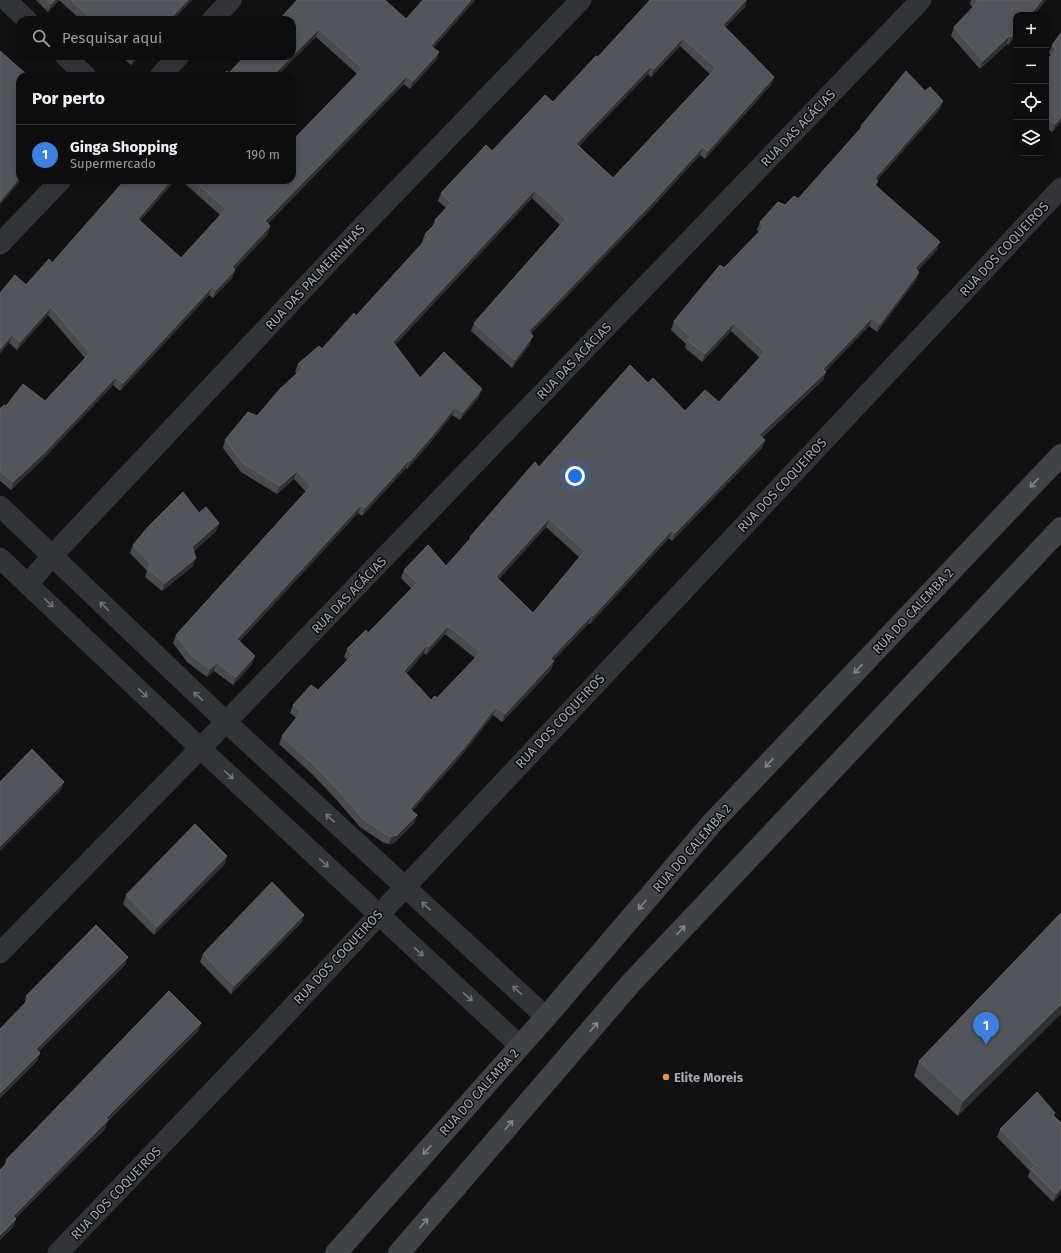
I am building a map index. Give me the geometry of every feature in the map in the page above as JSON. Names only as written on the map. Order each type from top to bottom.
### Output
[{"type":"main road","name":"RUA DO CALEMBA 2","points":[[336,1253],[546,1017],[713,822],[1061,455]]},
{"type":"main road","points":[[398,1253],[631,984],[1061,528]]},
{"type":"street","points":[[6,0],[23,16]]},
{"type":"street","points":[[216,16],[231,0]]},
{"type":"street","name":"RUA DAS PALMEIRINHAS","points":[[28,584],[52,556],[360,229],[581,0]]},
{"type":"street","name":"RUA DAS ACÁCIAS","points":[[0,953],[226,722],[915,2]]},
{"type":"street","points":[[69,60],[82,72]]},
{"type":"street","points":[[164,72],[175,60]]},
{"type":"street","points":[[0,244],[58,184]]},
{"type":"street","name":"RUA DOS COQUEIROS","points":[[58,1253],[256,1046],[378,914],[1061,188]]},
{"type":"street","points":[[0,506],[226,722],[546,1017]]},
{"type":"street","points":[[0,558],[200,748],[520,1046]]},
{"type":"building","points":[[47,0],[55,0],[51,4]]},
{"type":"building","points":[[71,0],[188,0],[173,16],[89,16]]},
{"type":"building","points":[[297,0],[385,0],[406,19],[423,0],[471,0],[431,46],[439,52],[413,81],[407,76],[265,221],[270,226],[232,267],[235,270],[216,290],[212,287],[123,383],[116,377],[45,452],[13,482],[0,471],[0,409],[4,405],[6,406],[23,384],[45,401],[90,353],[51,307],[20,342],[12,335],[0,349],[0,293],[15,275],[26,285],[49,259],[52,263],[121,184],[168,184],[138,219],[181,258],[226,209],[198,184],[296,184],[296,137],[362,68],[319,29],[296,52],[296,16],[283,16]]},
{"type":"building","points":[[650,0],[746,0],[723,25],[774,77],[708,151],[703,147],[650,205],[529,331],[533,336],[515,360],[474,323],[566,219],[535,190],[393,342],[420,378],[444,352],[482,389],[463,412],[455,407],[410,461],[409,460],[365,508],[361,505],[237,639],[255,656],[236,677],[217,663],[210,669],[190,654],[176,635],[311,486],[297,471],[280,486],[244,464],[225,440],[248,412],[257,416],[280,389],[303,368],[298,364],[319,346],[322,349],[354,313],[356,316],[428,237],[425,234],[437,222],[435,220],[451,203],[441,193],[486,145],[492,151],[545,95],[553,102],[596,56],[598,57]],"holes":[[[683,38],[716,68],[613,178],[576,144],[651,66],[654,69]]]},
{"type":"building","points":[[976,0],[1042,0],[1032,12],[1013,12],[1013,35],[1011,37],[1009,36],[983,61],[954,27],[978,2]]},
{"type":"building","points":[[1061,33],[1061,117],[1055,124],[1049,120],[1049,58],[1056,49],[1052,45]]},
{"type":"building","points":[[0,51],[24,72],[16,72],[16,182],[0,201]]},
{"type":"building","points":[[241,60],[288,60],[276,72],[230,72]]},
{"type":"building","points":[[906,71],[925,91],[930,87],[943,101],[875,178],[878,181],[875,185],[940,242],[915,268],[919,272],[880,324],[872,318],[823,369],[826,372],[759,435],[765,440],[675,533],[672,530],[593,616],[592,615],[550,659],[554,661],[505,714],[496,707],[464,748],[410,809],[417,815],[397,835],[387,835],[363,819],[314,765],[282,736],[301,712],[293,705],[311,685],[318,690],[353,655],[347,649],[366,630],[368,633],[417,583],[404,570],[428,545],[446,566],[535,462],[539,467],[630,365],[648,383],[653,378],[685,411],[705,390],[719,402],[765,352],[734,323],[705,354],[687,340],[691,338],[674,321],[720,265],[724,268],[764,227],[760,222],[778,202],[785,205],[794,196],[798,199],[862,127],[861,126]],"holes":[[[549,519],[585,551],[533,613],[496,577]],[[448,626],[481,652],[437,698],[435,696],[431,700],[404,671],[427,645],[429,647]]]},
{"type":"building","points":[[183,492],[199,513],[206,507],[219,523],[192,547],[196,558],[165,583],[148,569],[151,564],[133,545],[148,527]]},
{"type":"building","points":[[32,749],[64,782],[0,846],[0,782]]},
{"type":"building","points":[[195,824],[227,856],[157,927],[126,895]]},
{"type":"building","points":[[272,882],[304,915],[234,986],[203,954]]},
{"type":"building","points":[[1061,913],[1061,1004],[963,1101],[919,1061]]},
{"type":"building","points":[[96,925],[128,957],[36,1049],[40,1053],[0,1093],[0,1029],[29,999],[26,996]]},
{"type":"building","points":[[169,991],[201,1023],[106,1118],[108,1120],[13,1216],[16,1219],[0,1235],[0,1170],[8,1162],[6,1160]]},
{"type":"building","points":[[1037,1092],[1055,1113],[1053,1115],[1061,1123],[1061,1188],[1056,1194],[1031,1169],[1035,1165],[1000,1129]]},
{"type":"place","name":"Ginga Shopping","points":[[986,1045]]},
{"type":"place","name":"Elite Moreis","points":[[666,1077]]}]
